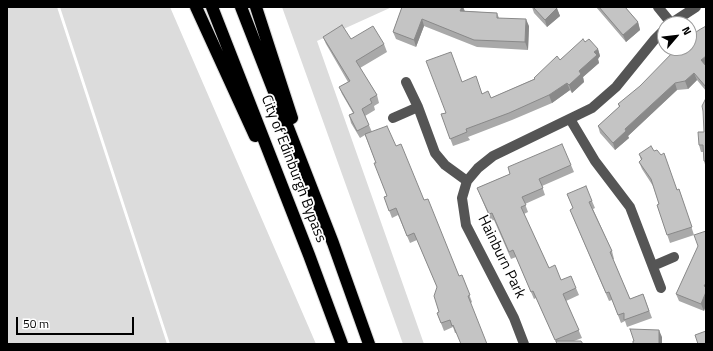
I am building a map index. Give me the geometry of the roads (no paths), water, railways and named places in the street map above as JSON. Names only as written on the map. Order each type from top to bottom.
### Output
[{"type":"highway","points":[[196,7],[309,255]]},
{"type":"highway","name":"City of Edinburgh Bypass","points":[[212,7],[309,255],[342,344]]},
{"type":"highway","name":"City of Edinburgh Bypass","points":[[241,7],[333,244],[369,344]]},
{"type":"highway","points":[[256,7],[333,244]]},
{"type":"street","points":[[658,7],[664,16]]},
{"type":"street","name":"Hainburn Park","points":[[682,16],[696,7]]},
{"type":"street","name":"Hainburn Park","points":[[524,344],[514,318],[466,225],[462,198],[467,181],[478,168],[493,156],[592,108],[616,88],[657,37]]},
{"type":"street","points":[[406,82],[418,107],[435,153],[444,165],[467,181]]},
{"type":"street","points":[[393,118],[418,107]]},
{"type":"street","points":[[570,120],[595,161],[630,207],[661,288]]},
{"type":"street","points":[[653,266],[674,257]]}]
